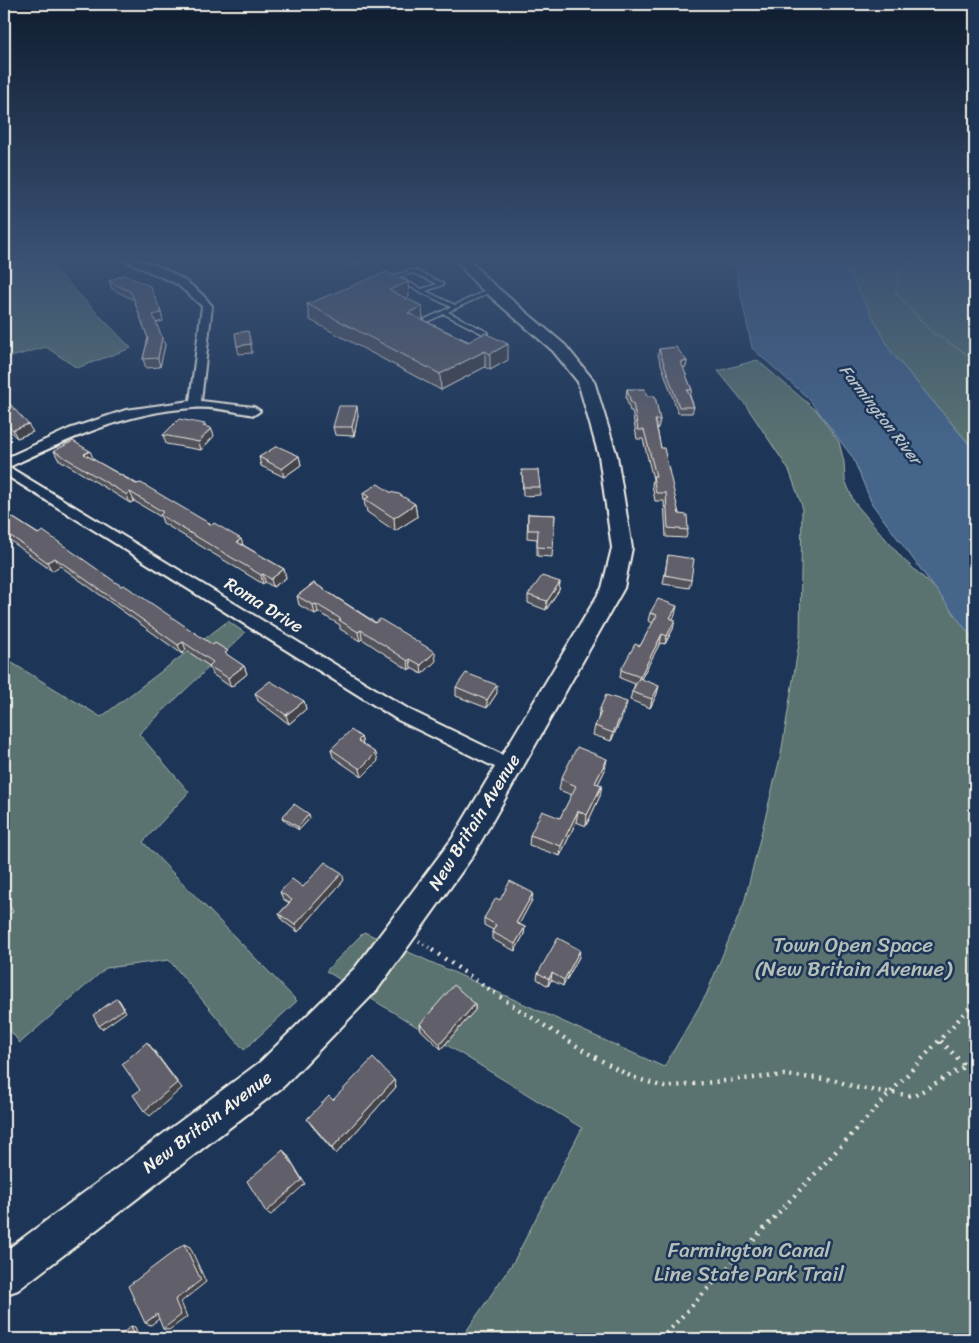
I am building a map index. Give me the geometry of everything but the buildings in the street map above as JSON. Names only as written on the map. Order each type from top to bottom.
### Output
[{"type":"street","points":[[195,404],[205,321]]},
{"type":"street","name":"New Britain Avenue","points":[[4,1276],[272,1074],[366,979],[403,932],[462,848],[613,588],[622,548],[608,456],[586,381],[559,348],[527,321]]},
{"type":"street","points":[[4,464],[73,432],[130,412],[195,404],[254,411]]},
{"type":"street","name":"Roma Drive","points":[[4,469],[404,715],[509,766]]},
{"type":"lane","points":[[461,321],[486,333],[486,340],[478,342]]},
{"type":"path","points":[[922,321],[932,332],[975,359]]},
{"type":"path","points":[[403,932],[591,1055],[632,1077],[664,1087],[784,1075],[834,1080],[858,1088],[914,1096],[975,1060]]},
{"type":"path","points":[[661,1339],[975,1002]]},
{"type":"path","points":[[940,1041],[965,1066]]},
{"type":"green space","points":[[4,321],[105,321],[131,348],[77,368],[46,347],[4,359]]},
{"type":"green space","points":[[875,321],[975,321],[975,451],[892,353]]},
{"type":"green space","name":"Town Open Space (New Britain Avenue)","points":[[757,360],[817,411],[839,442],[844,462],[845,480],[854,502],[903,559],[969,619],[975,633],[975,1339],[461,1339],[514,1261],[582,1128],[326,971],[364,932],[664,1067],[706,995],[744,903],[781,754],[800,637],[802,506],[789,470],[745,404],[718,371]]},
{"type":"green space","points":[[228,621],[245,633],[139,734],[189,792],[143,842],[297,1001],[244,1050],[169,960],[106,968],[20,1043],[4,1023],[4,658],[101,717]]},
{"type":"water","name":"Farmington River","points":[[746,321],[875,321],[892,353],[975,451],[975,642],[872,504],[853,458],[809,399],[752,348]]},
{"type":"park label","name":"Farmington Canal Line State Park Trail","points":[[749,1262]]}]
